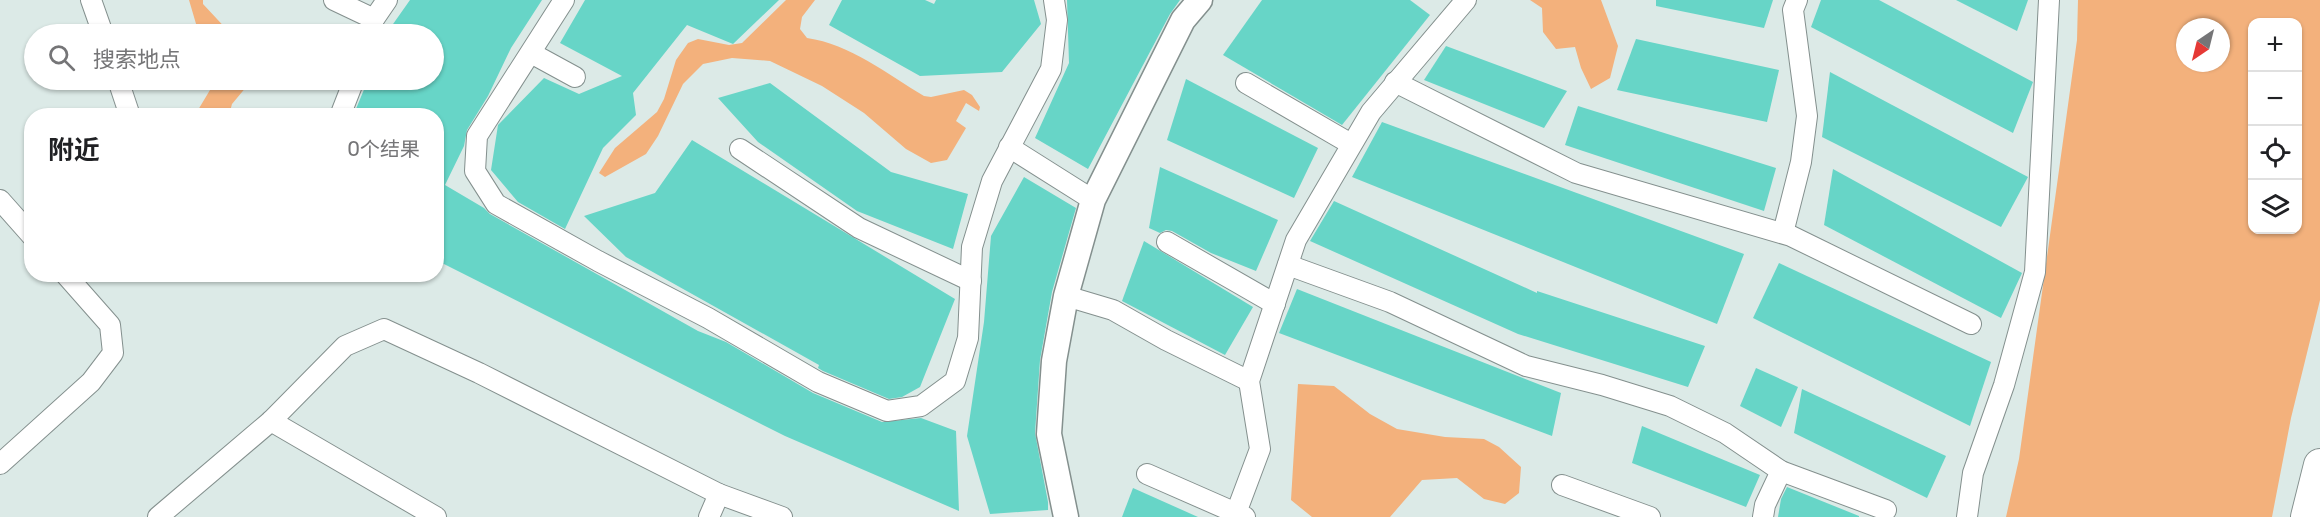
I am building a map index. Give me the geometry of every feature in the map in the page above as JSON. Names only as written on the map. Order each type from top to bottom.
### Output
[{"type":"highway","points":[[2307,517],[2320,465]]},
{"type":"street","points":[[91,0],[99,24]]},
{"type":"street","points":[[334,0],[367,24]]},
{"type":"street","points":[[373,24],[387,0]]},
{"type":"street","points":[[564,0],[477,136],[474,171],[495,204],[708,318],[818,382],[887,411],[921,406],[955,381],[968,338],[972,247],[992,181],[1051,69],[1057,20],[1054,0]]},
{"type":"street","points":[[1066,517],[1049,434],[1054,361],[1066,296],[1093,200],[1183,20],[1200,0]]},
{"type":"street","points":[[1783,233],[1802,162],[1807,116],[1793,10],[1797,0]]},
{"type":"street","points":[[1967,517],[1973,473],[2004,385],[2035,272],[2049,0]]},
{"type":"street","points":[[1147,474],[1241,515],[1260,449],[1249,381],[1296,240],[1371,112],[1462,1]]},
{"type":"street","points":[[531,52],[575,77]]},
{"type":"street","points":[[1395,82],[1576,173],[1783,233],[1971,324]]},
{"type":"street","points":[[1246,83],[1352,144]]},
{"type":"street","points":[[121,90],[127,108]]},
{"type":"street","points":[[343,108],[350,90]]},
{"type":"street","points":[[1009,147],[1093,200]]},
{"type":"street","points":[[740,149],[859,228],[971,281]]},
{"type":"street","points":[[0,200],[24,227]]},
{"type":"street","points":[[1167,242],[1275,304]]},
{"type":"street","points":[[1288,265],[1390,302],[1526,366],[1602,385],[1670,406],[1725,433],[1781,471],[1886,510]]},
{"type":"street","points":[[0,464],[91,382],[113,353],[110,325],[72,282]]},
{"type":"street","points":[[1066,296],[1113,310],[1166,340],[1249,381]]},
{"type":"street","points":[[162,516],[271,421],[345,346],[384,329],[479,373],[719,494],[782,517]]},
{"type":"street","points":[[271,421],[436,517]]},
{"type":"street","points":[[1763,517],[1765,505],[1781,471]]},
{"type":"street","points":[[1562,485],[1650,517]]},
{"type":"street","points":[[709,517],[719,494]]},
{"type":"shaded area","points":[[189,0],[203,0],[203,4],[222,24],[196,24]]},
{"type":"shaded area","points":[[786,0],[815,0],[802,17],[800,29],[807,38],[823,41],[853,53],[924,96],[931,97],[964,90],[972,95],[980,107],[979,111],[966,103],[956,121],[966,128],[947,160],[931,163],[906,149],[864,113],[822,86],[770,61],[732,58],[703,64],[683,84],[658,136],[646,154],[605,177],[599,173],[615,148],[657,112],[664,99],[676,60],[688,43],[698,39],[729,45],[742,43]]},
{"type":"shaded area","points":[[1530,0],[1601,0],[1618,46],[1610,78],[1591,89],[1581,68],[1575,47],[1556,49],[1543,32],[1542,8]]},
{"type":"shaded area","points":[[2078,0],[2320,0],[2320,300],[2291,418],[2272,517],[2006,517],[2019,459],[2077,40]]},
{"type":"shaded area","points":[[210,90],[244,90],[231,108],[199,108]]},
{"type":"shaded area","points":[[1298,384],[1334,386],[1370,414],[1397,429],[1445,437],[1484,439],[1499,447],[1521,467],[1519,493],[1505,504],[1484,499],[1457,478],[1422,480],[1390,517],[1312,517],[1291,500]]},
{"type":"building","points":[[410,0],[542,0],[511,48],[488,96],[467,130],[464,146],[445,185],[490,214],[698,331],[726,342],[813,393],[882,422],[921,418],[956,431],[959,511],[785,436],[444,264],[444,108],[356,108],[364,90],[444,90],[444,24],[393,24]]},
{"type":"building","points":[[585,0],[779,0],[733,44],[687,25],[633,93],[636,115],[603,148],[565,229],[518,202],[491,170],[498,125],[544,78],[579,94],[622,76],[560,43]]},
{"type":"building","points":[[842,0],[925,0],[934,4],[936,0],[1034,0],[1041,24],[1002,72],[920,76],[829,25]]},
{"type":"building","points":[[1067,0],[1180,0],[1170,14],[1088,169],[1035,138],[1069,63]]},
{"type":"building","points":[[1262,0],[1410,0],[1430,15],[1342,125],[1223,55]]},
{"type":"building","points":[[1656,0],[1773,0],[1764,28],[1656,6]]},
{"type":"building","points":[[1821,0],[1879,0],[2033,82],[2013,133],[1811,27]]},
{"type":"building","points":[[1956,0],[2028,0],[2017,31]]},
{"type":"building","points":[[1636,39],[1779,70],[1767,122],[1617,90]]},
{"type":"building","points":[[1446,46],[1567,91],[1544,128],[1424,80]]},
{"type":"building","points":[[1830,72],[2028,177],[2001,227],[1822,137]]},
{"type":"building","points":[[1186,79],[1318,148],[1294,198],[1167,140]]},
{"type":"building","points":[[770,83],[891,172],[968,194],[953,249],[857,211],[758,142],[718,98]]},
{"type":"building","points":[[1578,106],[1776,168],[1764,211],[1565,145]]},
{"type":"building","points":[[1382,122],[1744,254],[1717,324],[1352,177]]},
{"type":"building","points":[[692,140],[955,299],[920,387],[902,397],[889,399],[823,371],[818,368],[819,365],[626,257],[584,216],[655,193]]},
{"type":"building","points":[[1160,167],[1278,220],[1256,271],[1211,253],[1172,231],[1166,230],[1160,233],[1149,228]]},
{"type":"building","points":[[1833,169],[2022,273],[2001,318],[1824,225]]},
{"type":"building","points":[[1024,177],[1076,208],[1052,292],[1040,360],[1035,433],[1048,510],[990,514],[967,436],[984,322],[991,236]]},
{"type":"building","points":[[1334,201],[1537,293],[1537,291],[1705,346],[1688,387],[1518,334],[1310,241]]},
{"type":"building","points":[[1144,241],[1253,307],[1225,355],[1122,301]]},
{"type":"building","points":[[1779,263],[1991,362],[1970,426],[1753,318]]},
{"type":"building","points":[[1297,289],[1561,393],[1552,436],[1279,333]]},
{"type":"building","points":[[1756,368],[1798,387],[1781,427],[1740,406]]},
{"type":"building","points":[[1802,389],[1946,456],[1927,498],[1794,433]]},
{"type":"building","points":[[1642,426],[1760,475],[1746,507],[1632,463]]},
{"type":"building","points":[[1787,487],[1859,517],[1778,517],[1781,499]]},
{"type":"building","points":[[1133,488],[1198,517],[1122,517]]}]
